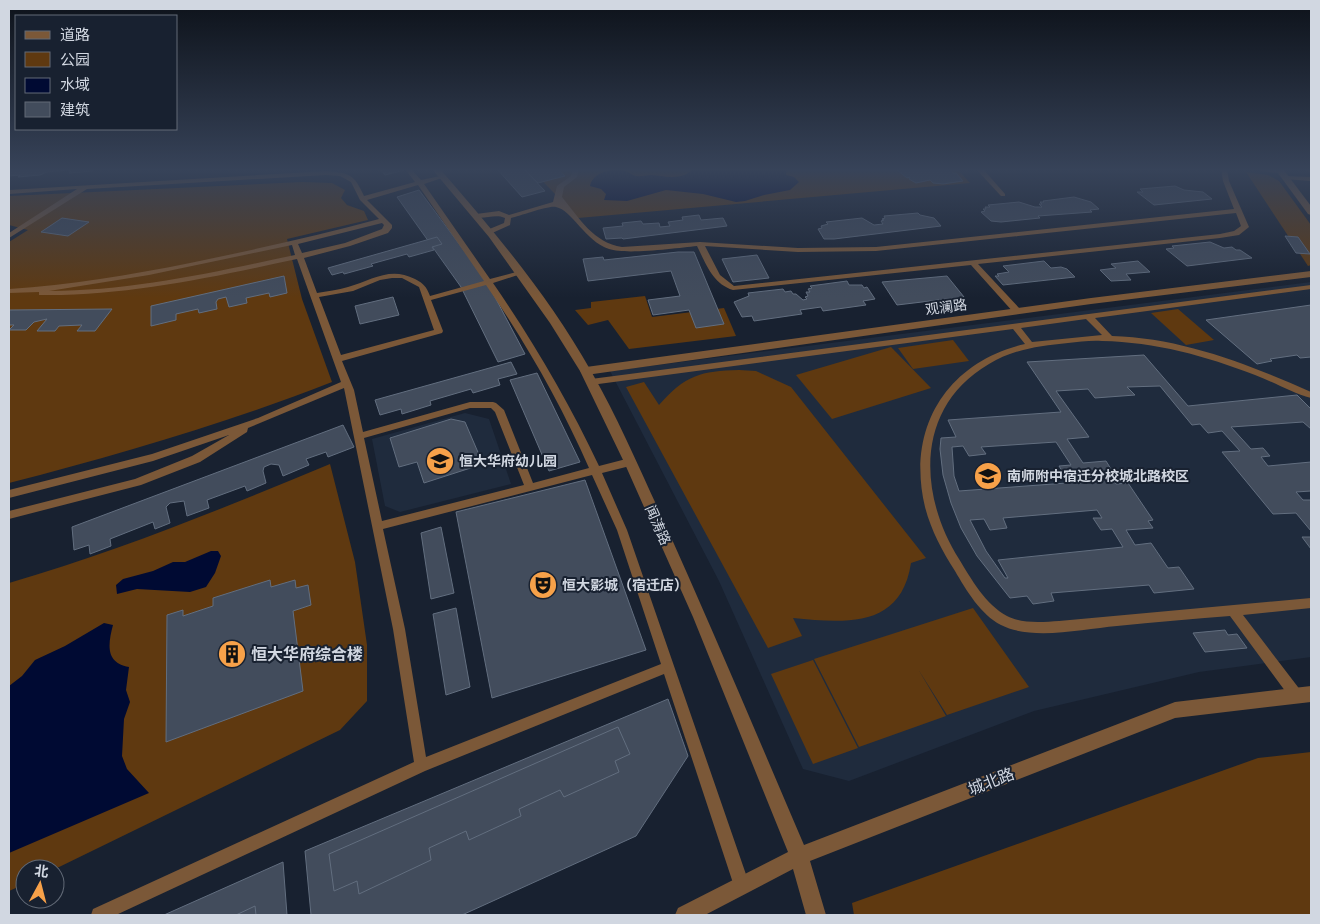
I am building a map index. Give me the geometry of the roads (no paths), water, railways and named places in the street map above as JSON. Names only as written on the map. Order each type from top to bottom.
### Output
[{"type":"street","name":"闻涛路","points":[[473,212],[490,232],[555,322],[588,376],[630,462],[700,618],[799,856],[816,915]]},
{"type":"street","name":"观澜路","points":[[588,376],[1017,311],[1311,274]]},
{"type":"street","name":"城北路","points":[[685,915],[799,856],[1175,710],[1304,695]]},
{"type":"lane","points":[[9,236],[13,230],[43,212]]},
{"type":"lane","points":[[11,291],[63,294],[132,288],[299,256],[385,231],[388,225],[376,212]]},
{"type":"lane","points":[[440,212],[520,328],[580,436],[622,530],[742,886]]},
{"type":"lane","points":[[476,216],[498,212]]},
{"type":"lane","points":[[499,212],[508,217],[523,212]]},
{"type":"lane","points":[[571,212],[600,242],[609,248],[622,249],[700,244],[798,250],[876,248],[1227,212]]},
{"type":"lane","points":[[700,244],[718,279],[725,286],[733,288],[1220,236],[1236,233],[1245,227],[1238,212]]},
{"type":"lane","points":[[490,232],[508,224],[508,217]]},
{"type":"lane","points":[[11,291],[126,276],[295,244],[384,220]]},
{"type":"lane","points":[[295,244],[347,383],[400,632],[421,766]]},
{"type":"lane","points":[[973,263],[1017,311]]},
{"type":"lane","points":[[427,299],[520,273]]},
{"type":"lane","points":[[314,296],[350,289],[378,278],[403,276],[422,286],[439,331],[338,359]]},
{"type":"lane","points":[[588,376],[1015,326],[1311,287]]},
{"type":"lane","points":[[1088,316],[1110,339]]},
{"type":"lane","points":[[1015,326],[1030,345]]},
{"type":"lane","points":[[1311,396],[1276,380],[1218,358],[1171,347],[1110,339],[1030,345],[988,360],[965,377],[936,412],[929,434],[925,462],[926,489],[938,533],[962,575],[989,608],[1004,622],[1024,628],[1311,603]]},
{"type":"lane","points":[[9,494],[153,457],[261,420],[347,383]]},
{"type":"lane","points":[[359,436],[470,405],[493,405],[499,410],[530,487]]},
{"type":"lane","points":[[9,516],[137,482],[196,459],[261,420]]},
{"type":"lane","points":[[378,526],[630,462]]},
{"type":"lane","points":[[1233,611],[1304,695]]},
{"type":"lane","points":[[99,915],[421,766],[668,667]]},
{"type":"water","points":[[211,551],[218,551],[221,556],[215,573],[206,587],[190,592],[137,589],[117,594],[116,585],[123,579],[153,571],[173,562],[185,562]]},
{"type":"water","points":[[104,623],[113,625],[110,639],[112,657],[121,665],[129,667],[126,690],[130,702],[124,719],[122,756],[127,769],[149,793],[9,853],[9,686],[22,676],[35,660],[65,646]]},
{"type":"place","name":"恒大华府幼儿园","points":[[440,461]]},
{"type":"place","name":"南师附中宿迁分校城北路校区","points":[[988,476]]},
{"type":"place","name":"恒大影城（宿迁店）","points":[[543,585]]},
{"type":"place","name":"恒大华府综合楼","points":[[232,654]]}]
